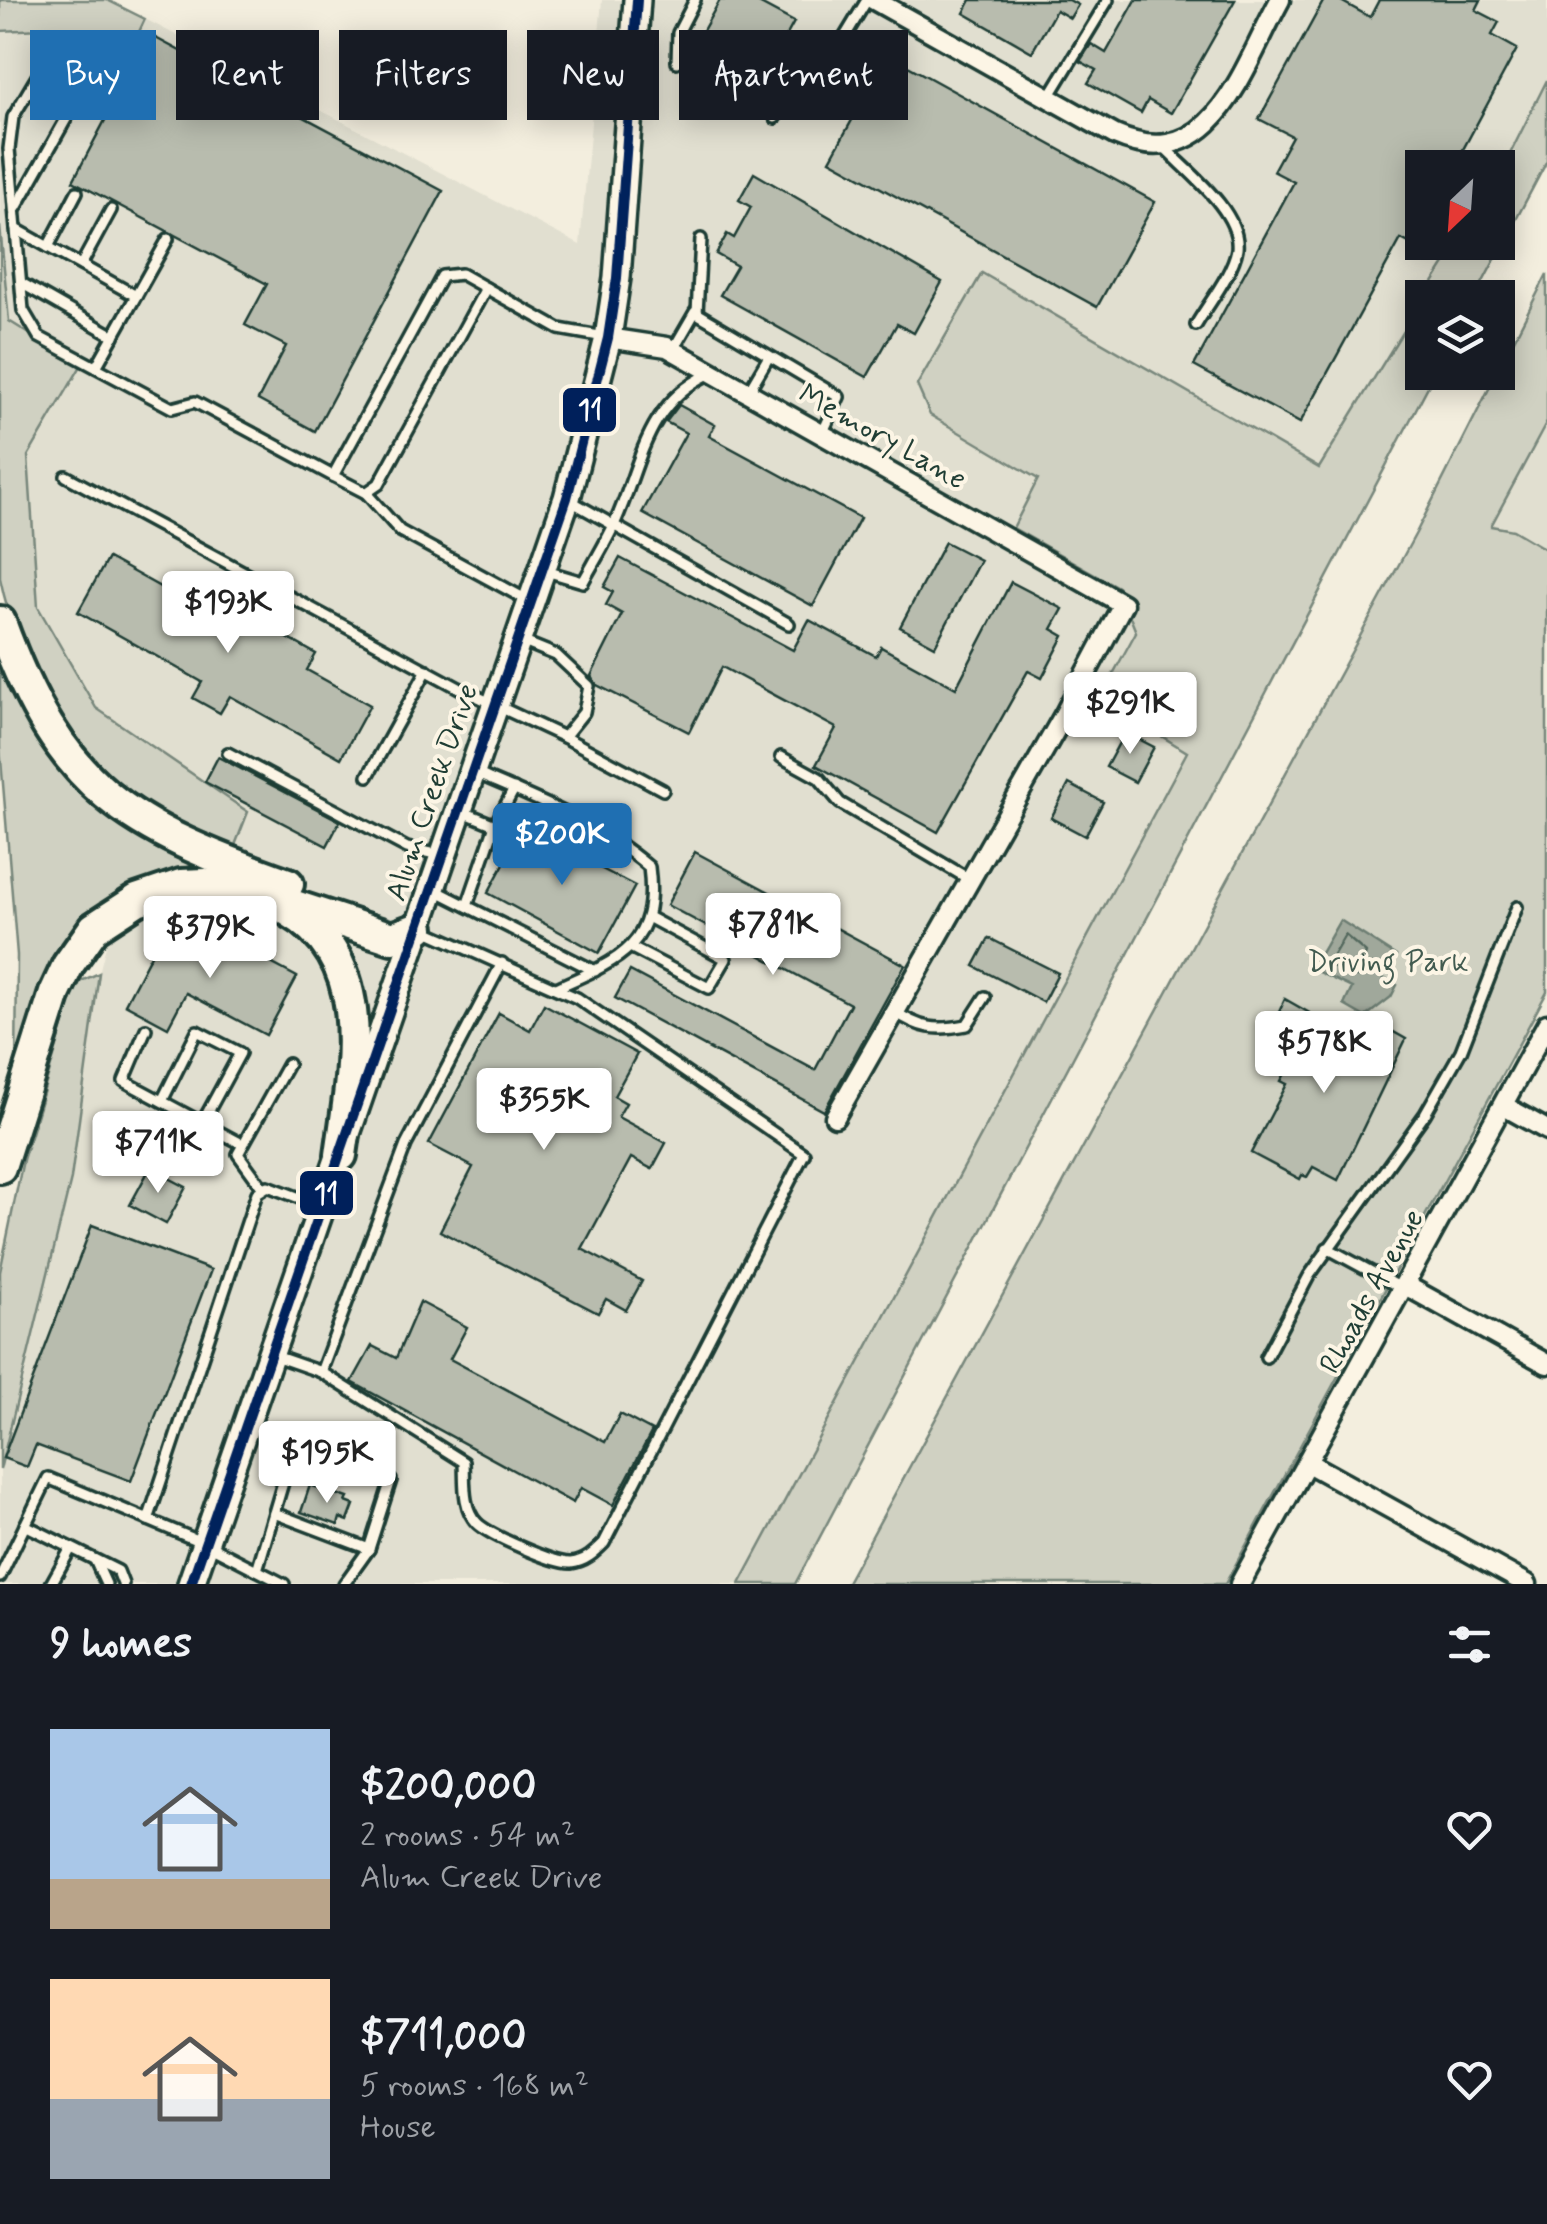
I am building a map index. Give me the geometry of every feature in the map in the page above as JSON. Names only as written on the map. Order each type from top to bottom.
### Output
[{"type":"highway","points":[[0,622],[25,684],[60,743],[114,804],[148,826],[220,859],[419,928]]},
{"type":"highway","points":[[0,1168],[54,992],[79,946],[94,928],[137,900],[181,885],[230,887],[392,938],[419,928]]},
{"type":"highway","points":[[255,893],[297,915],[315,932],[348,991],[354,1029],[340,1155]]},
{"type":"main road","name":"Alum Creek Drive","points":[[192,1584],[567,498],[608,338],[624,221],[638,0]]},
{"type":"street","points":[[870,0],[1139,145],[1165,148],[1195,136],[1218,113],[1280,0]]},
{"type":"street","name":"Memory Lane","points":[[608,338],[673,350],[1122,604],[972,880]]},
{"type":"street","points":[[835,1117],[972,880]]},
{"type":"street","name":"Rhoads Avenue","points":[[1240,1584],[1547,1024]]},
{"type":"street","points":[[1504,1106],[1547,1130]]},
{"type":"street","points":[[1404,1287],[1547,1364]]},
{"type":"street","points":[[1308,1463],[1526,1584]]},
{"type":"lane","points":[[677,62],[678,33],[695,0]]},
{"type":"lane","points":[[850,30],[870,0]]},
{"type":"lane","points":[[1049,98],[1108,0]]},
{"type":"lane","points":[[30,89],[14,117],[9,149],[23,310],[40,337],[172,408],[195,402],[366,493],[400,531],[491,584],[532,602]]},
{"type":"lane","points":[[14,211],[65,120]]},
{"type":"lane","points":[[1165,148],[1223,210],[1236,235],[1236,252],[1196,325]]},
{"type":"lane","points":[[48,247],[77,192]]},
{"type":"lane","points":[[81,265],[111,210]]},
{"type":"lane","points":[[16,229],[136,296]]},
{"type":"lane","points":[[673,350],[697,313],[701,239]]},
{"type":"lane","points":[[96,368],[168,240]]},
{"type":"lane","points":[[333,476],[442,276],[460,274],[559,329],[608,338]]},
{"type":"lane","points":[[20,283],[114,336]]},
{"type":"lane","points":[[366,493],[379,484],[486,288]]},
{"type":"lane","points":[[697,313],[839,397],[822,434]]},
{"type":"lane","points":[[748,392],[768,358]]},
{"type":"lane","points":[[543,570],[583,582],[614,526],[642,445],[682,386],[712,372]]},
{"type":"lane","points":[[66,476],[426,670],[663,790]]},
{"type":"lane","points":[[567,498],[789,624]]},
{"type":"lane","points":[[518,640],[556,655],[589,686],[584,712],[564,738]]},
{"type":"lane","points":[[368,776],[426,670]]},
{"type":"lane","points":[[228,754],[406,848],[443,856]]},
{"type":"lane","points":[[781,757],[819,778],[840,803],[972,880]]},
{"type":"lane","points":[[472,771],[627,848],[649,866],[654,903],[630,948],[618,961],[556,988]]},
{"type":"lane","points":[[467,906],[495,825],[514,789]]},
{"type":"lane","points":[[459,810],[495,825]]},
{"type":"lane","points":[[432,889],[595,971]]},
{"type":"lane","points":[[1266,1357],[1327,1248],[1424,1114],[1460,1051],[1517,908]]},
{"type":"lane","points":[[630,948],[710,988],[726,959],[648,917]]},
{"type":"lane","points":[[272,1354],[321,1372],[464,1462],[466,1500],[477,1524],[543,1557],[568,1564],[588,1558],[604,1543],[804,1154],[556,988],[419,928]]},
{"type":"lane","points":[[321,1372],[406,1144],[502,963]]},
{"type":"lane","points":[[894,1011],[915,1025],[940,1030],[967,1025],[985,997]]},
{"type":"lane","points":[[146,1029],[124,1081],[242,1144]]},
{"type":"lane","points":[[162,1101],[197,1031],[240,1052],[202,1123]]},
{"type":"lane","points":[[288,1064],[238,1154],[262,1187],[275,1188],[323,1207]]},
{"type":"lane","points":[[148,1520],[254,1199],[262,1187]]},
{"type":"lane","points":[[1327,1248],[1404,1287]]},
{"type":"lane","points":[[257,1570],[290,1459],[305,1451],[391,1480],[369,1549],[344,1584]]},
{"type":"lane","points":[[0,1577],[48,1478],[206,1544],[284,1584]]},
{"type":"lane","points":[[274,1514],[369,1549]]},
{"type":"lane","points":[[25,1524],[118,1571],[123,1584]]},
{"type":"lane","points":[[51,1584],[71,1548]]},
{"type":"lane","points":[[94,1558],[106,1584]]},
{"type":"shaded area","points":[[602,0],[1547,0],[1547,80],[1512,150],[1405,150],[1405,260],[1448,260],[1435,280],[1405,280],[1405,329],[1320,468],[982,274],[917,385],[931,415],[1038,479],[1013,529],[1118,587],[1136,632],[1100,698],[1187,752],[740,1584],[0,1584],[0,1470],[71,1179],[99,973],[111,926],[148,905],[216,896],[248,812],[96,708],[38,607],[28,456],[81,366],[9,321],[0,226],[0,31],[42,29],[44,30],[30,30],[30,120],[156,120],[156,30],[140,30],[145,19],[176,35],[176,120],[319,120],[319,109],[580,245],[591,120],[659,120],[659,30],[599,30]]},
{"type":"shaded area","points":[[1547,422],[1547,574],[1491,527]]},
{"type":"green space","points":[[0,0],[107,0],[145,19],[140,30],[0,31]]},
{"type":"green space","points":[[1547,80],[1547,161],[1515,221],[1512,150]]},
{"type":"green space","points":[[0,226],[9,321],[81,366],[28,456],[38,607],[96,708],[248,812],[232,853],[161,826],[140,813],[91,766],[50,708],[8,611],[0,578]]},
{"type":"green space","points":[[1447,260],[1495,260],[1484,280],[1435,280]]},
{"type":"green space","points":[[982,273],[1319,468],[1405,328],[1405,390],[1426,390],[795,1584],[740,1584],[1187,752],[1100,698],[1136,632],[1118,587],[1013,528],[1038,479],[930,415],[917,385]]},
{"type":"green space","name":"Driving Park","points":[[1547,274],[1547,422],[1491,526],[1513,530],[1547,550],[1547,992],[1225,1584],[846,1584],[1416,533],[1488,390],[1515,390],[1515,337]]},
{"type":"green space","points":[[0,646],[34,721],[225,872],[107,907],[16,1078],[17,955],[0,747]]},
{"type":"green space","points":[[99,973],[71,1179],[0,1470],[0,1272],[23,1160],[73,993],[81,981]]},
{"type":"water","points":[[1340,920],[1396,956],[1388,971],[1373,964],[1370,971],[1397,985],[1391,997],[1365,1017],[1344,1005],[1352,988],[1312,969]]},
{"type":"building","points":[[720,0],[753,0],[794,22],[790,30],[703,30]]},
{"type":"building","points":[[971,0],[1069,0],[1078,5],[1070,18],[1056,10],[1032,52],[964,13]]},
{"type":"building","points":[[1136,0],[1235,0],[1171,113],[1148,100],[1141,113],[1088,83],[1096,70],[1080,61],[1091,44],[1106,53]]},
{"type":"building","points":[[1324,0],[1339,0],[1370,17],[1379,0],[1481,0],[1476,10],[1499,22],[1492,35],[1517,49],[1463,150],[1405,150],[1405,241],[1401,239],[1300,423],[1194,366],[1294,182],[1273,171],[1292,136],[1259,119]]},
{"type":"building","points":[[156,38],[176,49],[176,120],[310,120],[443,191],[315,431],[258,400],[286,346],[245,325],[267,284],[73,181],[105,120],[156,120]]},
{"type":"building","points":[[908,66],[1155,202],[1097,307],[830,160],[852,120],[908,120]]},
{"type":"building","points":[[754,173],[942,282],[914,333],[897,324],[867,377],[720,295],[737,266],[716,254],[727,234],[734,238],[751,207],[739,200]]},
{"type":"building","points":[[679,405],[715,425],[709,436],[860,518],[813,606],[642,513],[686,433],[666,422]]},
{"type":"building","points":[[945,542],[980,560],[935,646],[900,627]]},
{"type":"building","points":[[108,558],[216,618],[230,594],[289,627],[284,636],[316,654],[307,670],[370,705],[341,758],[230,696],[220,713],[193,698],[202,682],[78,612]]},
{"type":"building","points":[[620,558],[793,650],[809,620],[876,656],[881,647],[956,688],[1011,582],[1063,609],[1052,629],[1064,636],[1042,678],[1028,671],[938,832],[816,765],[836,728],[722,667],[689,732],[597,685],[591,676],[622,614],[606,605],[613,592],[604,587]]},
{"type":"building","points":[[1125,732],[1154,747],[1135,782],[1106,767]]},
{"type":"building","points":[[218,757],[340,821],[327,846],[205,782]]},
{"type":"building","points":[[1069,784],[1103,802],[1085,836],[1051,818]]},
{"type":"building","points":[[525,825],[586,858],[591,849],[606,856],[600,868],[635,886],[599,953],[488,893]]},
{"type":"building","points":[[695,852],[905,965],[824,1111],[615,998],[630,971],[815,1070],[850,1004],[667,905]]},
{"type":"building","points":[[166,926],[206,947],[213,932],[297,977],[266,1035],[186,993],[168,1027],[125,1004]]},
{"type":"building","points":[[989,938],[1058,973],[1043,1002],[974,966]]},
{"type":"building","points":[[1285,999],[1378,1052],[1390,1030],[1406,1039],[1338,1180],[1313,1167],[1307,1177],[1302,1175],[1300,1179],[1251,1153],[1287,1084],[1281,1081],[1305,1037],[1275,1021]]},
{"type":"building","points":[[544,1004],[637,1054],[614,1096],[626,1103],[618,1117],[666,1143],[652,1169],[631,1158],[582,1249],[642,1281],[626,1310],[606,1299],[598,1313],[440,1231],[473,1167],[429,1144],[499,1013],[530,1030]]},
{"type":"building","points":[[150,1168],[186,1187],[166,1224],[130,1205]]},
{"type":"building","points":[[92,1225],[211,1270],[131,1481],[36,1445],[27,1467],[3,1458]]},
{"type":"building","points":[[420,1302],[467,1327],[450,1359],[605,1442],[620,1414],[652,1431],[613,1505],[581,1488],[573,1503],[352,1382],[372,1346],[396,1358]]},
{"type":"building","points":[[310,1485],[348,1498],[346,1502],[354,1505],[348,1521],[340,1518],[338,1525],[301,1512]]},
{"type":"transit line","name":"11","points":[[191,1584],[567,498],[608,338],[617,278],[637,0]]}]
